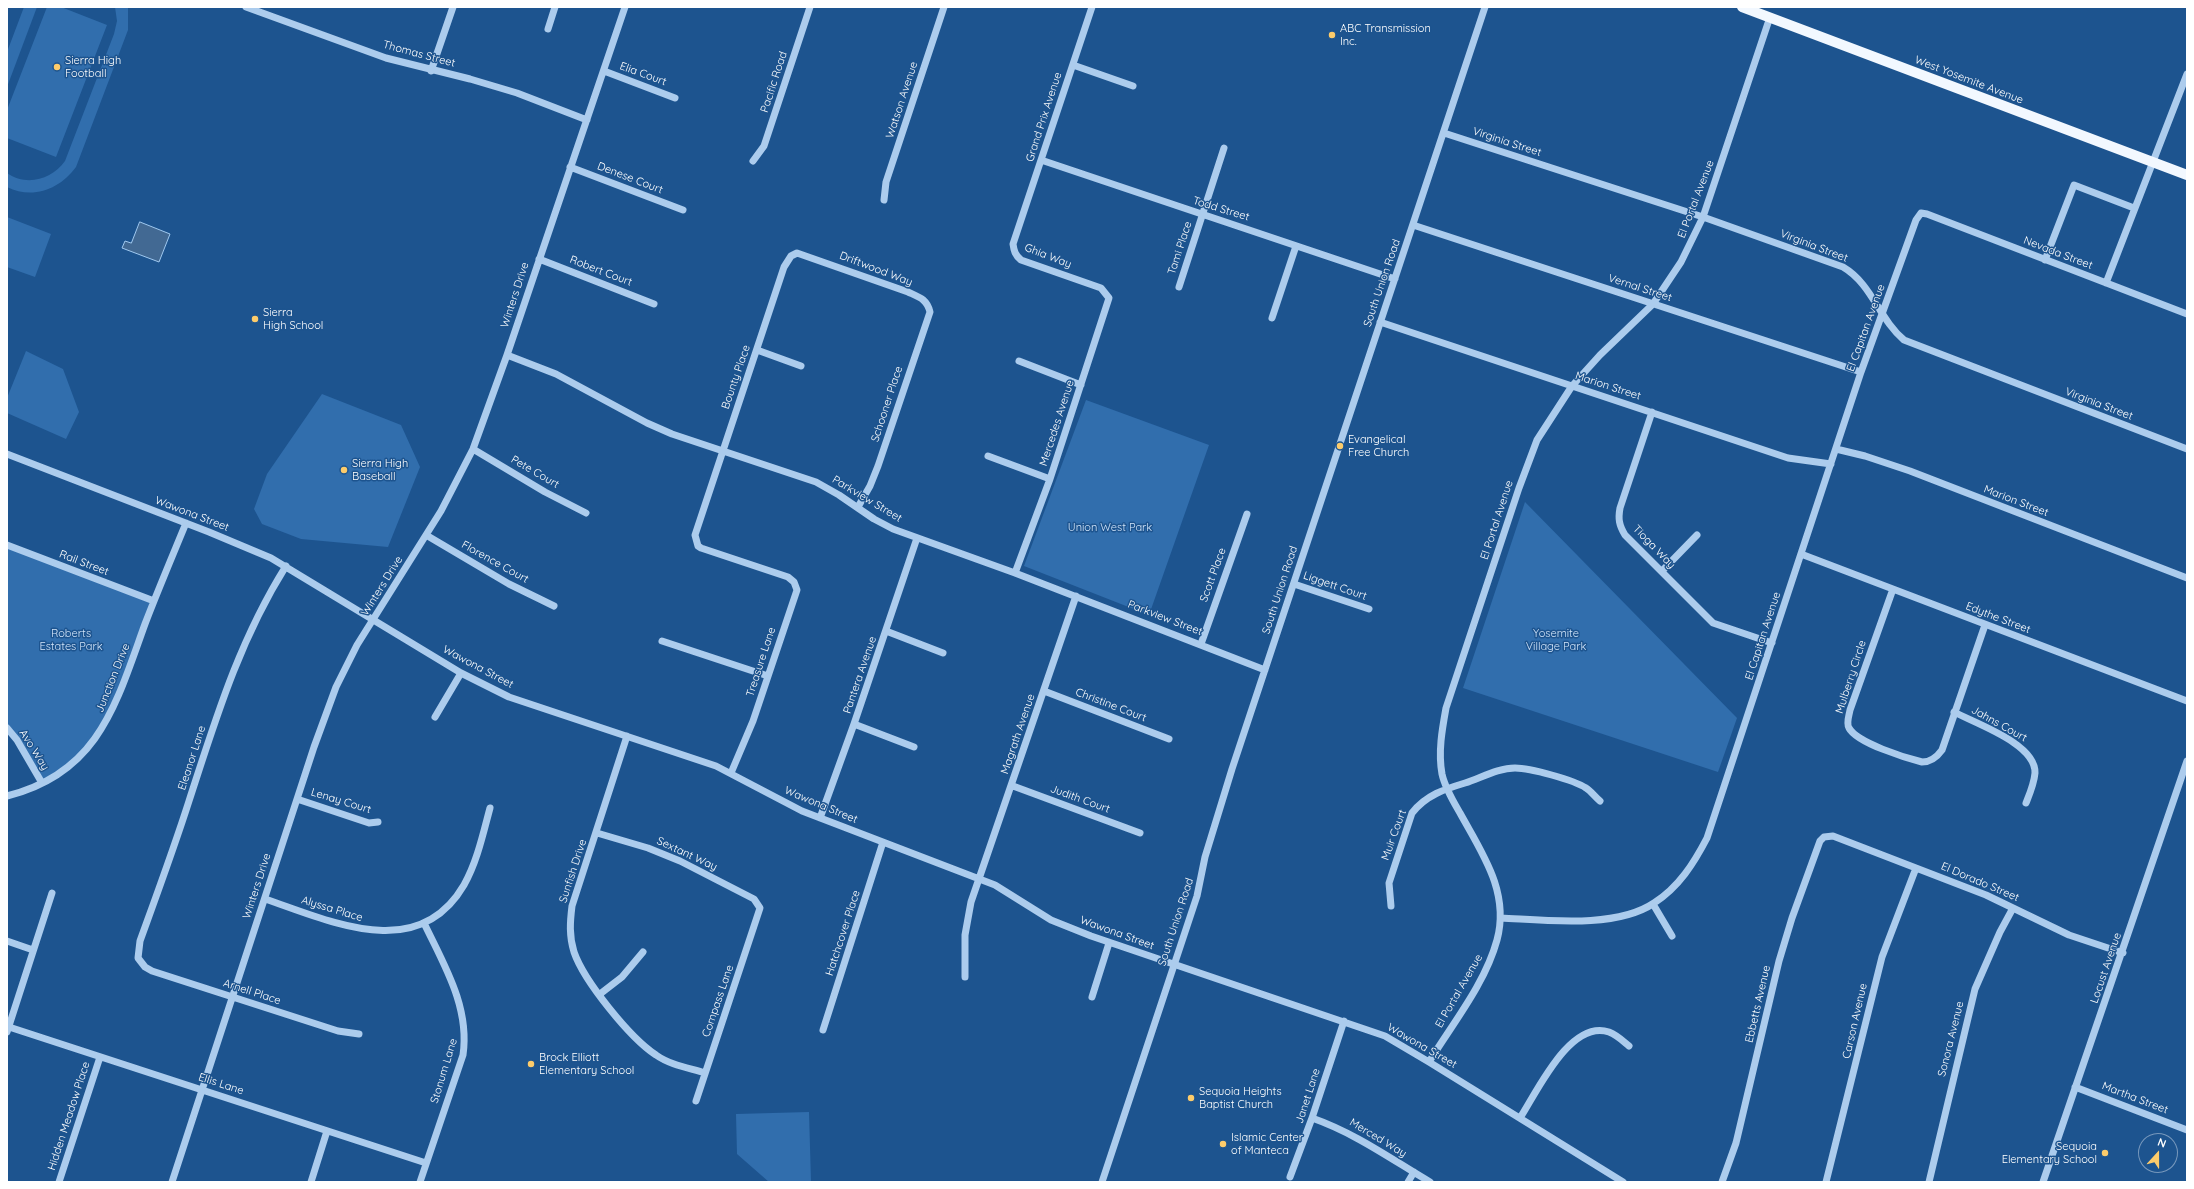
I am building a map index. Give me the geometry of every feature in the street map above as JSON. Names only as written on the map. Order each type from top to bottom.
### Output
[{"type":"main road","name":"West Yosemite Avenue","points":[[1742,7],[2187,175]]},
{"type":"street","name":"Thomas Street","points":[[246,7],[386,58],[432,71],[470,79],[517,93],[587,120]]},
{"type":"street","points":[[432,71],[453,7]]},
{"type":"street","points":[[548,29],[555,7]]},
{"type":"street","name":"Winters Drive","points":[[172,1182],[231,997],[336,687],[358,645],[458,481],[473,449],[507,355],[625,7]]},
{"type":"street","name":"Pacific Road","points":[[753,162],[764,146],[810,7]]},
{"type":"street","name":"Watson Avenue","points":[[884,200],[886,182],[944,7]]},
{"type":"street","name":"Grand Prix Avenue","points":[[1017,234],[1092,7]]},
{"type":"street","name":"South Union Road","points":[[1102,1182],[1197,896],[1205,857],[1232,769],[1485,7]]},
{"type":"street","name":"El Portal Avenue","points":[[1429,1062],[1489,964],[1498,939],[1501,918],[1499,893],[1492,869],[1447,788],[1443,775],[1441,735],[1446,708],[1518,488],[1537,440],[1572,386],[1600,355],[1652,304],[1681,262],[1703,217],[1770,18]]},
{"type":"street","points":[[1073,65],[1133,86]]},
{"type":"street","name":"Elia Court","points":[[604,71],[675,98]]},
{"type":"street","points":[[2106,282],[2187,74]]},
{"type":"street","name":"Virginia Street","points":[[1444,133],[1703,217],[1842,267],[1854,274],[1894,332],[1904,340],[1923,349],[2187,449]]},
{"type":"street","name":"Tami Place","points":[[1179,287],[1224,148]]},
{"type":"street","name":"Todd Street","points":[[1041,160],[1395,279]]},
{"type":"street","name":"Denese Court","points":[[570,167],[683,210]]},
{"type":"street","points":[[2045,260],[2074,185],[2134,208]]},
{"type":"street","name":"Nevada Street","points":[[1921,214],[1927,214],[2187,314]]},
{"type":"street","name":"El Capitan Avenue","points":[[1501,918],[1577,921],[1612,918],[1653,904],[1685,875],[1693,864],[1707,838],[1861,372],[1916,220],[1921,214]]},
{"type":"street","name":"Vernal Street","points":[[1413,225],[1861,372]]},
{"type":"street","name":"Ghia Way","points":[[1017,234],[1014,250],[1021,260],[1094,285]]},
{"type":"street","points":[[1272,318],[1296,246]]},
{"type":"street","name":"Bounty Place","points":[[770,571],[701,548],[698,546],[695,535],[788,259],[797,253],[813,257]]},
{"type":"street","name":"Driftwood Way","points":[[813,257],[921,298],[928,305]]},
{"type":"street","name":"Robert Court","points":[[539,259],[654,304]]},
{"type":"street","name":"Mercedes Avenue","points":[[1015,573],[1050,479],[1109,298],[1101,288],[1094,285]]},
{"type":"street","name":"Schooner Place","points":[[858,507],[870,486],[878,466],[930,312],[928,305]]},
{"type":"street","name":"Marion Street","points":[[1380,322],[1788,458],[1831,464]]},
{"type":"street","points":[[757,350],[801,366]]},
{"type":"street","name":"Parkview Street","points":[[507,355],[556,374],[647,423],[672,434],[816,482],[858,507],[874,519],[893,529],[1076,596],[1266,670]]},
{"type":"street","points":[[1019,361],[1081,385]]},
{"type":"street","name":"Tioga Way","points":[[1652,412],[1618,517],[1620,526],[1625,535],[1713,623],[1772,643]]},
{"type":"street","name":"Pete Court","points":[[473,449],[586,513]]},
{"type":"street","name":"Marion Street","points":[[1836,449],[1865,456],[1910,471],[2187,578]]},
{"type":"street","name":"Wawona Street","points":[[7,454],[186,523],[264,555],[286,566],[461,673],[509,697],[627,736],[731,773],[789,806],[978,878],[994,885],[1051,920],[1109,943],[1385,1036],[1520,1118],[1621,1182]]},
{"type":"street","points":[[988,456],[1050,479]]},
{"type":"street","name":"Scott Place","points":[[1201,644],[1247,514]]},
{"type":"street","name":"Junction Drive","points":[[7,796],[42,783],[55,776],[77,760],[96,739],[109,718],[121,691],[154,601],[186,523]]},
{"type":"street","name":"Florence Court","points":[[426,535],[509,584],[554,606]]},
{"type":"street","points":[[1662,571],[1697,535]]},
{"type":"street","name":"Pantera Avenue","points":[[820,818],[886,631],[916,538]]},
{"type":"street","name":"Rail Street","points":[[7,545],[154,601]]},
{"type":"street","name":"Edythe Street","points":[[1801,554],[1984,625],[2187,701]]},
{"type":"street","name":"Eleanor Lane","points":[[141,962],[138,950],[140,940],[184,816],[222,700],[257,615],[286,566]]},
{"type":"street","name":"Treasure Lane","points":[[731,773],[753,721],[797,590],[794,582],[788,577],[770,571]]},
{"type":"street","name":"Liggett Court","points":[[1294,584],[1369,609]]},
{"type":"street","name":"Mulberry Circle","points":[[1893,589],[1850,710],[1848,723],[1849,728],[1862,739],[1915,760],[1928,762],[1938,756],[1942,750],[1984,625]]},
{"type":"street","name":"Magrath Avenue","points":[[965,976],[965,934],[971,902],[978,878],[1013,786],[1076,596]]},
{"type":"street","points":[[886,631],[943,653]]},
{"type":"street","points":[[662,641],[768,676]]},
{"type":"street","points":[[435,717],[461,673]]},
{"type":"street","name":"Christine Court","points":[[1044,691],[1169,738]]},
{"type":"street","name":"Jahns Court","points":[[1954,712],[2017,744],[2028,754],[2035,772],[2026,803]]},
{"type":"street","points":[[854,724],[914,747]]},
{"type":"street","name":"Avo Way","points":[[7,728],[17,740],[42,783]]},
{"type":"street","name":"Sunfish Drive","points":[[627,736],[597,833],[577,886],[572,906],[570,925],[574,952],[584,973],[622,1025],[645,1048],[670,1062],[705,1073]]},
{"type":"street","name":"Locust Avenue","points":[[2044,1182],[2075,1086],[2123,953],[2187,761]]},
{"type":"street","name":"Muir Court","points":[[1391,906],[1389,883],[1412,813],[1418,805],[1430,796],[1447,788],[1497,771],[1514,768],[1534,770],[1586,788],[1600,801]]},
{"type":"street","name":"Judith Court","points":[[1013,786],[1140,833]]},
{"type":"street","name":"Lenay Court","points":[[297,800],[369,823],[378,822]]},
{"type":"street","name":"Alyssa Place","points":[[265,898],[338,924],[367,931],[389,932],[424,923],[442,912],[464,885],[479,848],[490,808]]},
{"type":"street","name":"Sextant Way","points":[[597,833],[648,848],[680,861],[754,899],[760,908]]},
{"type":"street","name":"El Dorado Street","points":[[1827,836],[1834,836],[1916,868],[2013,908],[2069,935],[2123,953]]},
{"type":"street","name":"Ebbetts Avenue","points":[[1722,1182],[1736,1143],[1779,961],[1792,918],[1820,841],[1827,836]]},
{"type":"street","name":"Hatchcover Place","points":[[823,1030],[883,842]]},
{"type":"street","name":"Carson Avenue","points":[[1826,1182],[1882,956],[1916,868]]},
{"type":"street","points":[[8,1030],[52,894]]},
{"type":"street","points":[[1653,904],[1672,936]]},
{"type":"street","name":"Compass Lane","points":[[696,1101],[760,908]]},
{"type":"street","name":"Sonora Avenue","points":[[1928,1182],[1975,990],[2000,932],[2013,908]]},
{"type":"street","name":"Stonum Lane","points":[[420,1182],[463,1055],[466,1037],[464,1020],[457,996],[424,923]]},
{"type":"street","points":[[7,941],[33,950]]},
{"type":"street","points":[[1092,997],[1109,943]]},
{"type":"street","points":[[600,994],[622,977],[643,952]]},
{"type":"street","name":"Arnell Place","points":[[141,962],[152,971],[338,1031],[359,1034]]},
{"type":"street","name":"Janet Lane","points":[[1290,1177],[1312,1118],[1344,1021]]},
{"type":"street","name":"Ellis Lane","points":[[8,1030],[100,1057],[426,1162]]},
{"type":"street","points":[[1520,1118],[1559,1057],[1571,1042],[1594,1031],[1608,1032],[1629,1046]]},
{"type":"street","name":"Hidden Meadow Place","points":[[59,1182],[100,1057]]},
{"type":"street","name":"Martha Street","points":[[2075,1086],[2187,1130]]},
{"type":"street","name":"Merced Way","points":[[1312,1118],[1340,1128],[1370,1144],[1430,1182]]},
{"type":"street","points":[[311,1182],[327,1131]]},
{"type":"street","points":[[1408,1182],[1414,1172]]},
{"type":"green space","points":[[24,7],[37,7],[7,87],[7,52]]},
{"type":"green space","name":"Sierra High Football","points":[[47,7],[61,7],[107,25],[56,157],[7,138],[7,110]]},
{"type":"green space","points":[[115,7],[128,7],[128,30],[76,167],[70,175],[62,181],[45,190],[26,192],[17,191],[7,187],[7,173],[23,180],[39,179],[53,172],[65,161],[114,34],[117,21]]},
{"type":"green space","points":[[7,217],[51,234],[35,277],[7,267]]},
{"type":"green space","points":[[26,351],[63,369],[79,412],[66,439],[7,413],[7,398]]},
{"type":"green space","name":"Sierra High Baseball","points":[[322,394],[401,425],[420,467],[388,547],[301,539],[262,524],[254,509],[267,474]]},
{"type":"green space","name":"Union West Park","points":[[1086,400],[1209,445],[1149,615],[1024,566]]},
{"type":"green space","name":"Yosemite Village Park","points":[[1525,502],[1737,718],[1718,772],[1463,688]]},
{"type":"green space","name":"Roberts Estates Park","points":[[7,545],[154,601],[109,718],[77,760],[42,783],[7,728]]},
{"type":"green space","points":[[809,1112],[811,1182],[769,1182],[737,1154],[736,1114]]},
{"type":"shaded area","points":[[140,222],[170,234],[159,262],[122,248],[125,241],[131,243]]},
{"type":"place","name":"ABC Transmission Inc.","points":[[1332,35]]},
{"type":"place","name":"Sierra High Football","points":[[57,67]]},
{"type":"place","name":"Sierra High School","points":[[255,319]]},
{"type":"place","name":"Evangelical Free Church","points":[[1340,446]]},
{"type":"place","name":"Sierra High Baseball","points":[[344,470]]},
{"type":"place","name":"Brock Elliott Elementary School","points":[[531,1064]]},
{"type":"place","name":"Sequoia Heights Baptist Church","points":[[1191,1098]]},
{"type":"place","name":"Islamic Center of Manteca","points":[[1223,1144]]},
{"type":"place","name":"Sequoia Elementary School","points":[[2105,1153]]}]
